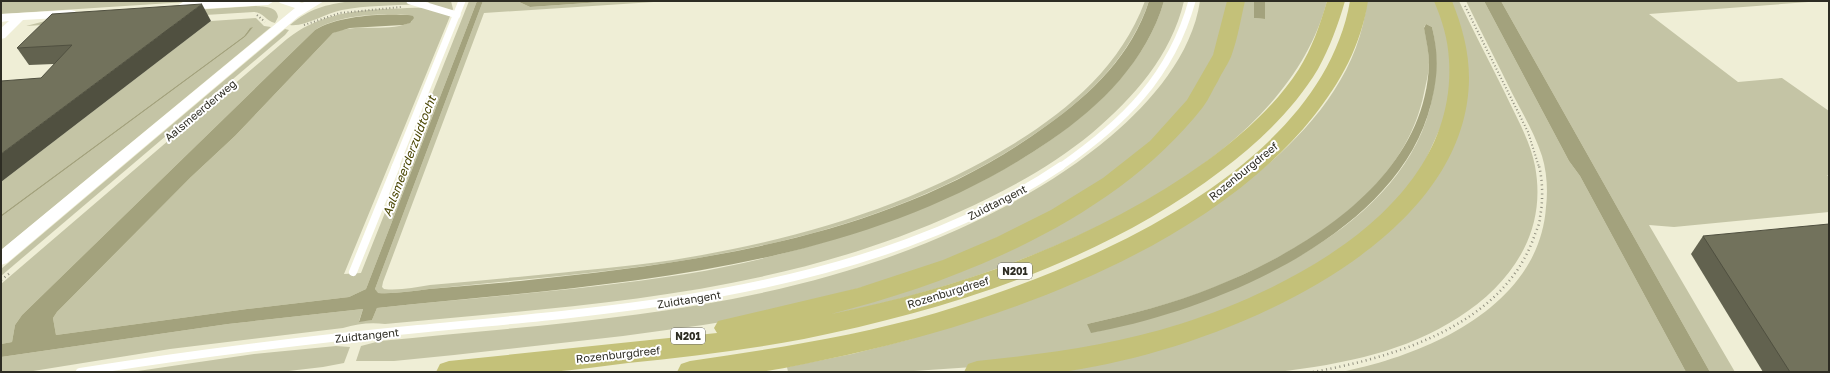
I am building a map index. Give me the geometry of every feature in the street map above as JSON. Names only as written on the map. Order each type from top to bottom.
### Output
[{"type":"highway","name":"N201","points":[[589,357],[787,315],[858,297],[956,264],[1003,244],[1049,221],[1080,203],[1120,175],[1159,143],[1182,119],[1196,102],[1220,63],[1231,32],[1236,1]]},
{"type":"highway","name":"Rozenburgdreef","points":[[449,372],[724,343],[799,330],[886,311],[935,297],[1003,275],[1060,253],[1135,216],[1189,184],[1234,151],[1265,122],[1293,90],[1315,58],[1330,26],[1336,1]]},
{"type":"highway","name":"Rozenburgdreef","points":[[690,372],[791,357],[872,340],[928,325],[1038,288],[1089,266],[1149,236],[1194,209],[1235,180],[1269,152],[1297,124],[1320,95],[1337,68],[1354,28],[1359,1]]},
{"type":"highway","points":[[977,372],[1033,366],[1104,354],[1158,340],[1203,326],[1282,293],[1330,266],[1356,248],[1391,217],[1415,191],[1436,162],[1450,132],[1459,94],[1460,65],[1455,33],[1443,1]]},
{"type":"street","points":[[175,7],[268,1]]},
{"type":"street","points":[[284,1],[304,7]]},
{"type":"street","name":"Aalsmeerderweg","points":[[1,259],[304,7],[318,1]]},
{"type":"street","points":[[1,18],[82,13]]},
{"type":"street","points":[[1,35],[20,17]]},
{"type":"lane","points":[[410,1],[457,15]]},
{"type":"lane","points":[[353,272],[462,1]]},
{"type":"lane","name":"Zuidtangent","points":[[80,372],[269,344],[588,313],[677,302],[788,280],[869,256],[944,228],[987,208],[1048,174],[1092,143],[1127,113],[1163,70],[1181,37],[1192,1]]},
{"type":"path","points":[[1313,372],[1370,361],[1401,351],[1431,339],[1463,321],[1484,305],[1507,284],[1521,265],[1536,234],[1541,215],[1542,196],[1540,173],[1536,154],[1523,122],[1463,1]]},
{"type":"path","points":[[302,27],[324,16],[344,11],[421,4]]},
{"type":"path","points":[[254,14],[259,16]]},
{"type":"path","points":[[1,280],[13,270]]},
{"type":"green space","points":[[1,1],[202,1],[1,14]]},
{"type":"green space","points":[[351,1],[422,1],[416,4],[351,8],[302,24],[290,25],[297,19],[318,8]]},
{"type":"green space","points":[[430,1],[451,1],[453,9],[344,274],[361,273],[469,1],[477,1],[366,289],[349,297],[247,309],[56,335],[53,318],[57,312],[191,177],[235,136],[333,33],[352,28],[384,28],[404,25],[412,21],[408,15],[385,14],[347,18],[324,25],[315,30],[22,315],[15,325],[12,342],[1,344],[1,284],[287,39],[309,25],[333,16],[357,11],[423,8]]},
{"type":"green space","points":[[483,1],[517,1],[530,7],[616,1],[669,1],[484,13],[383,282],[382,287],[384,289],[401,289],[600,269],[673,260],[762,243],[807,232],[893,203],[935,186],[975,166],[1015,143],[1056,115],[1092,83],[1108,65],[1135,24],[1145,1],[1149,1],[1132,39],[1108,72],[1079,101],[1063,114],[987,164],[925,194],[861,219],[794,238],[727,253],[658,264],[589,273],[403,292],[377,293],[375,289]]},
{"type":"green space","points":[[1164,1],[1184,1],[1170,40],[1149,74],[1136,90],[1092,133],[1045,167],[1028,177],[959,212],[890,240],[820,262],[749,279],[678,292],[532,310],[385,324],[374,323],[353,325],[343,328],[170,349],[27,372],[1,372],[1,357],[228,324],[363,309],[359,321],[372,320],[377,308],[648,280],[735,265],[808,247],[856,232],[903,216],[948,197],[1014,164],[1073,124],[1106,94],[1135,61],[1147,42]]},
{"type":"green space","points":[[1200,1],[1232,1],[1206,78],[1153,142],[1068,205],[924,271],[746,318],[703,325],[623,336],[454,355],[394,361],[356,361],[361,346],[380,341],[601,319],[674,309],[747,296],[818,279],[889,257],[959,229],[1019,199],[1057,176],[1094,150],[1126,123],[1155,93],[1179,58],[1196,21]]},
{"type":"green space","points":[[1241,1],[1254,1],[1254,18],[1265,19],[1265,1],[1327,1],[1302,60],[1262,112],[1211,158],[1151,198],[1086,232],[1020,260],[955,283],[895,300],[788,323],[976,261],[1179,130]]},
{"type":"green space","points":[[1367,1],[1439,1],[1448,25],[1453,100],[1416,181],[1358,239],[1260,297],[1163,333],[988,366],[899,372],[788,372],[787,367],[852,354],[911,339],[1206,211],[1261,171],[1286,148],[1310,122],[1331,95],[1348,66],[1360,35]],"holes":[[[1426,24],[1432,27],[1436,48],[1436,67],[1430,108],[1416,145],[1395,177],[1368,206],[1337,232],[1303,254],[1267,274],[1230,290],[1195,304],[1145,320],[1095,332],[1087,324],[1168,304],[1215,287],[1281,256],[1314,236],[1344,214],[1372,189],[1395,160],[1413,129],[1424,93],[1429,63],[1424,27]]]},
{"type":"green space","points":[[1447,1],[1459,1],[1522,129],[1530,147],[1535,166],[1537,202],[1530,235],[1515,264],[1494,289],[1468,311],[1439,329],[1407,343],[1375,354],[1326,365],[1277,372],[1026,372],[1079,364],[1331,272],[1454,138]]},
{"type":"green space","points":[[1466,1],[1484,1],[1569,161],[1580,176],[1686,372],[1341,372],[1374,364],[1408,353],[1441,339],[1473,321],[1500,299],[1523,273],[1539,242],[1547,195],[1544,162],[1532,132]]},
{"type":"green space","points":[[1501,1],[1822,1],[1649,14],[1738,82],[1782,78],[1829,111],[1829,175],[1827,175],[1829,177],[1829,212],[1674,227],[1649,225],[1735,372],[1710,372]]},
{"type":"green space","points":[[256,6],[273,9],[277,13],[278,17],[275,23],[260,13],[254,12],[26,26],[53,19]]},
{"type":"green space","points":[[256,18],[264,26],[271,27],[1,250],[1,217],[245,37],[250,28],[244,36],[1,215],[1,182],[211,21]]},
{"type":"green space","points":[[285,29],[289,30],[285,35],[1,276],[1,269]]},
{"type":"green space","points":[[336,346],[350,347],[344,363],[323,367],[280,372],[131,372],[254,354]]},
{"type":"shaded area","points":[[477,1],[483,1],[375,289],[378,293],[397,293],[520,281],[658,264],[726,253],[794,238],[861,219],[925,194],[987,164],[1063,114],[1094,87],[1121,56],[1142,21],[1149,1],[1164,1],[1156,23],[1134,62],[1104,97],[1070,127],[975,185],[895,220],[812,246],[726,266],[639,280],[551,291],[377,308],[372,320],[359,322],[363,309],[228,324],[1,357],[1,344],[12,342],[15,325],[22,315],[315,30],[335,21],[360,16],[408,15],[413,16],[414,18],[410,23],[403,25],[350,28],[333,33],[235,136],[191,177],[57,312],[53,318],[56,335],[247,309],[349,297],[366,289]]},
{"type":"shaded area","points":[[517,1],[616,1],[530,7]]},
{"type":"shaded area","points":[[1254,1],[1265,1],[1265,19],[1254,18]]},
{"type":"shaded area","points":[[1484,1],[1501,1],[1710,372],[1686,372],[1580,176],[1569,161]]},
{"type":"shaded area","points":[[1426,24],[1432,27],[1436,47],[1437,66],[1431,104],[1412,151],[1381,192],[1341,229],[1294,260],[1243,286],[1191,306],[1139,322],[1091,333],[1087,324],[1183,299],[1250,271],[1287,252],[1322,230],[1355,204],[1384,175],[1407,142],[1422,105],[1429,64],[1424,28]]},
{"type":"shaded area","points":[[253,27],[245,37],[1,217],[1,215],[244,36],[250,28]]},
{"type":"building","points":[[202,4],[1,154],[1,81],[41,78],[72,45],[17,48],[52,14]]},
{"type":"building","points":[[1829,224],[1829,372],[1790,372],[1703,236]]},
{"type":"water label","name":"Aalsmeerderzuidtocht","points":[[409,156]]}]
